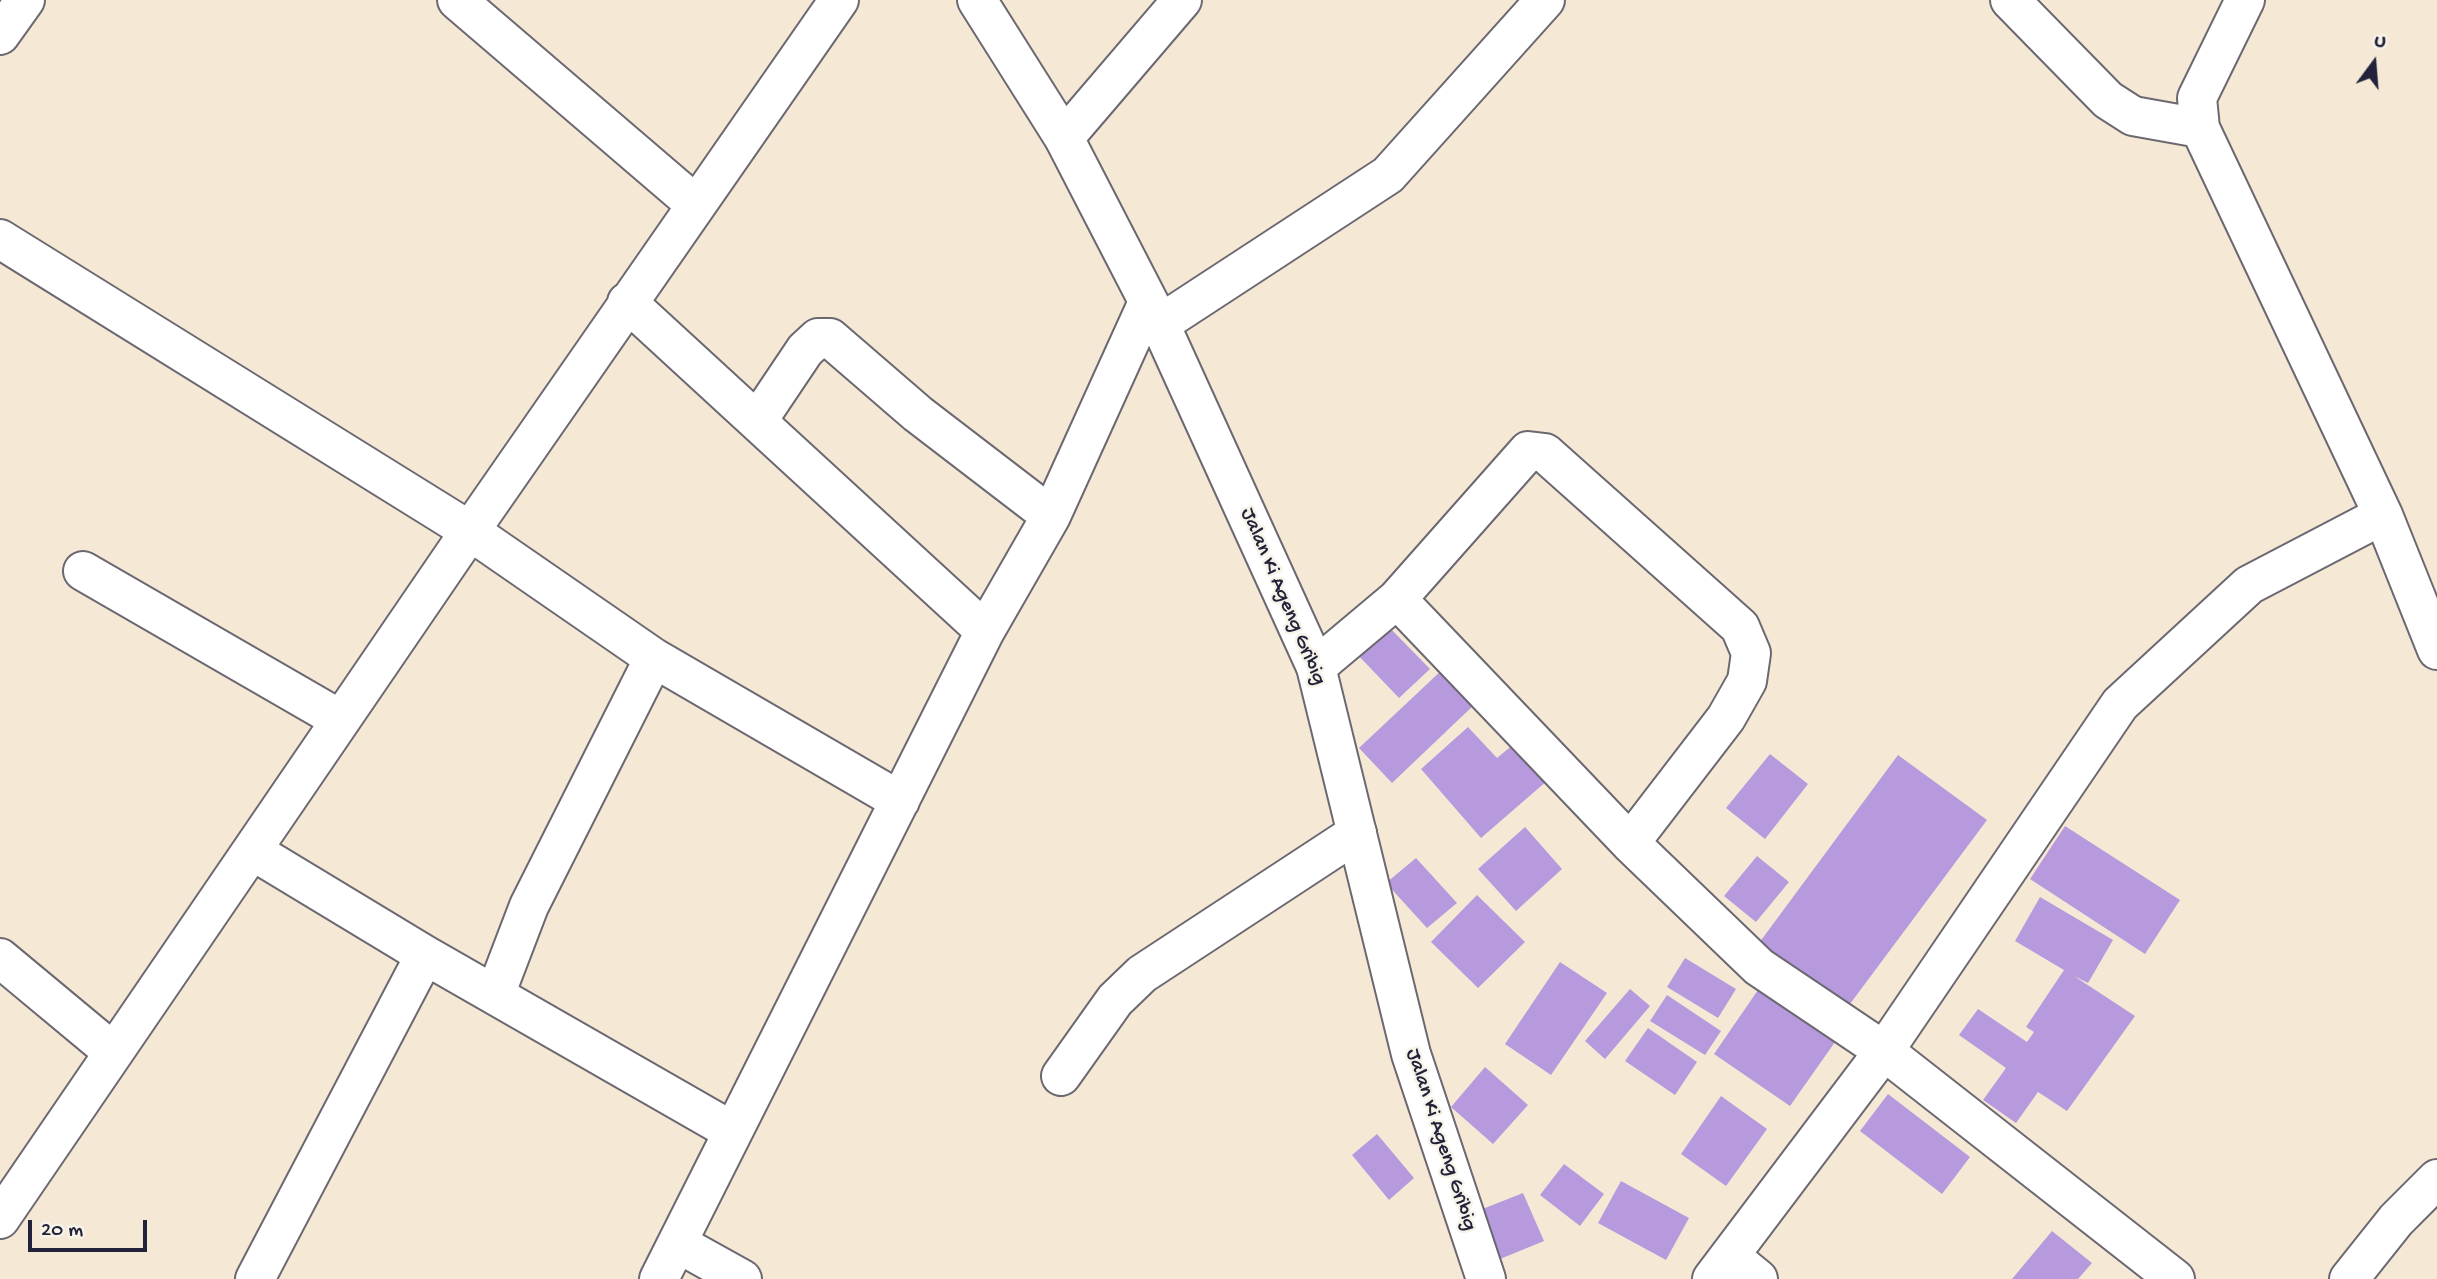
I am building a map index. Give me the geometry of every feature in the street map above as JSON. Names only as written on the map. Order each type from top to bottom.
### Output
[{"type":"street","points":[[0,35],[25,0]]},
{"type":"street","points":[[457,0],[695,204]]},
{"type":"street","points":[[0,1219],[695,204],[839,0]]},
{"type":"street","name":"Jalan Ki Ageng Gribig","points":[[977,0],[1064,138],[1154,313],[1316,667],[1411,1054],[1486,1279]]},
{"type":"street","points":[[1064,138],[1182,0]]},
{"type":"street","points":[[659,1279],[679,1244],[732,1131],[985,631],[1051,516],[1154,313],[1388,175],[1545,0]]},
{"type":"street","points":[[2010,0],[2108,100],[2133,116],[2200,128]]},
{"type":"street","points":[[2245,0],[2197,98],[2200,128],[2383,515],[2437,650]]},
{"type":"street","points":[[0,239],[470,531],[654,657],[900,800]]},
{"type":"street","points":[[628,302],[985,631]]},
{"type":"street","points":[[758,420],[804,350],[818,338],[830,338],[918,414],[1051,516]]},
{"type":"street","points":[[1316,667],[1397,599],[1528,451],[1545,453],[1740,627],[1751,653],[1747,681],[1726,718],[1630,843]]},
{"type":"street","points":[[1733,1271],[2120,704],[2249,586],[2383,515]]},
{"type":"street","points":[[83,571],[341,720]]},
{"type":"street","points":[[1397,599],[1630,843],[1759,967],[1884,1051],[2175,1279]]},
{"type":"street","points":[[495,995],[529,906],[654,657]]},
{"type":"street","points":[[1061,1076],[1115,1000],[1142,974],[1357,833]]},
{"type":"street","points":[[253,851],[425,955],[732,1131]]},
{"type":"street","points":[[255,1279],[425,955]]},
{"type":"street","points":[[0,958],[113,1052]]},
{"type":"street","points":[[2349,1279],[2396,1220],[2437,1179]]},
{"type":"street","points":[[679,1244],[742,1279]]},
{"type":"building","points":[[1386,624],[1430,669],[1399,698],[1355,652]]},
{"type":"building","points":[[1443,669],[1476,703],[1392,783],[1359,748]]},
{"type":"building","points":[[1468,727],[1497,758],[1515,743],[1548,780],[1481,838],[1421,769]]},
{"type":"building","points":[[1770,754],[1808,784],[1765,839],[1726,808]]},
{"type":"building","points":[[1898,755],[1987,820],[1847,1008],[1759,943]]},
{"type":"building","points":[[2065,826],[2180,900],[2145,954],[2030,879]]},
{"type":"building","points":[[1525,827],[1562,869],[1516,911],[1478,869]]},
{"type":"building","points":[[1757,856],[1789,882],[1756,922],[1724,896]]},
{"type":"building","points":[[1416,858],[1457,903],[1427,928],[1386,883]]},
{"type":"building","points":[[1477,895],[1525,942],[1478,988],[1431,942]]},
{"type":"building","points":[[2040,897],[2113,940],[2088,983],[2074,976],[2135,1016],[2067,1111],[2038,1092],[2016,1123],[1983,1100],[2006,1068],[1959,1035],[1978,1009],[2027,1042],[2034,1032],[2026,1027],[2064,970],[2015,941]]},
{"type":"building","points":[[1685,958],[1736,989],[1718,1018],[1667,987]]},
{"type":"building","points":[[1560,962],[1607,993],[1551,1075],[1505,1044]]},
{"type":"building","points":[[1630,989],[1650,1006],[1605,1059],[1585,1041]]},
{"type":"building","points":[[1758,990],[1835,1042],[1790,1106],[1714,1054]]},
{"type":"building","points":[[1667,995],[1721,1031],[1705,1055],[1650,1021]]},
{"type":"building","points":[[1648,1028],[1697,1062],[1675,1095],[1625,1061]]},
{"type":"building","points":[[1485,1067],[1528,1105],[1493,1144],[1451,1107]]},
{"type":"building","points":[[1888,1094],[1970,1157],[1942,1194],[1860,1131]]},
{"type":"building","points":[[1721,1096],[1767,1129],[1726,1186],[1681,1154]]},
{"type":"building","points":[[1377,1134],[1414,1178],[1389,1200],[1352,1155]]},
{"type":"building","points":[[1564,1164],[1604,1194],[1580,1226],[1540,1195]]},
{"type":"building","points":[[1621,1181],[1689,1218],[1666,1260],[1598,1223]]},
{"type":"building","points":[[1523,1193],[1544,1241],[1500,1259],[1480,1210]]},
{"type":"building","points":[[2052,1231],[2092,1263],[2078,1279],[2012,1279]]}]
